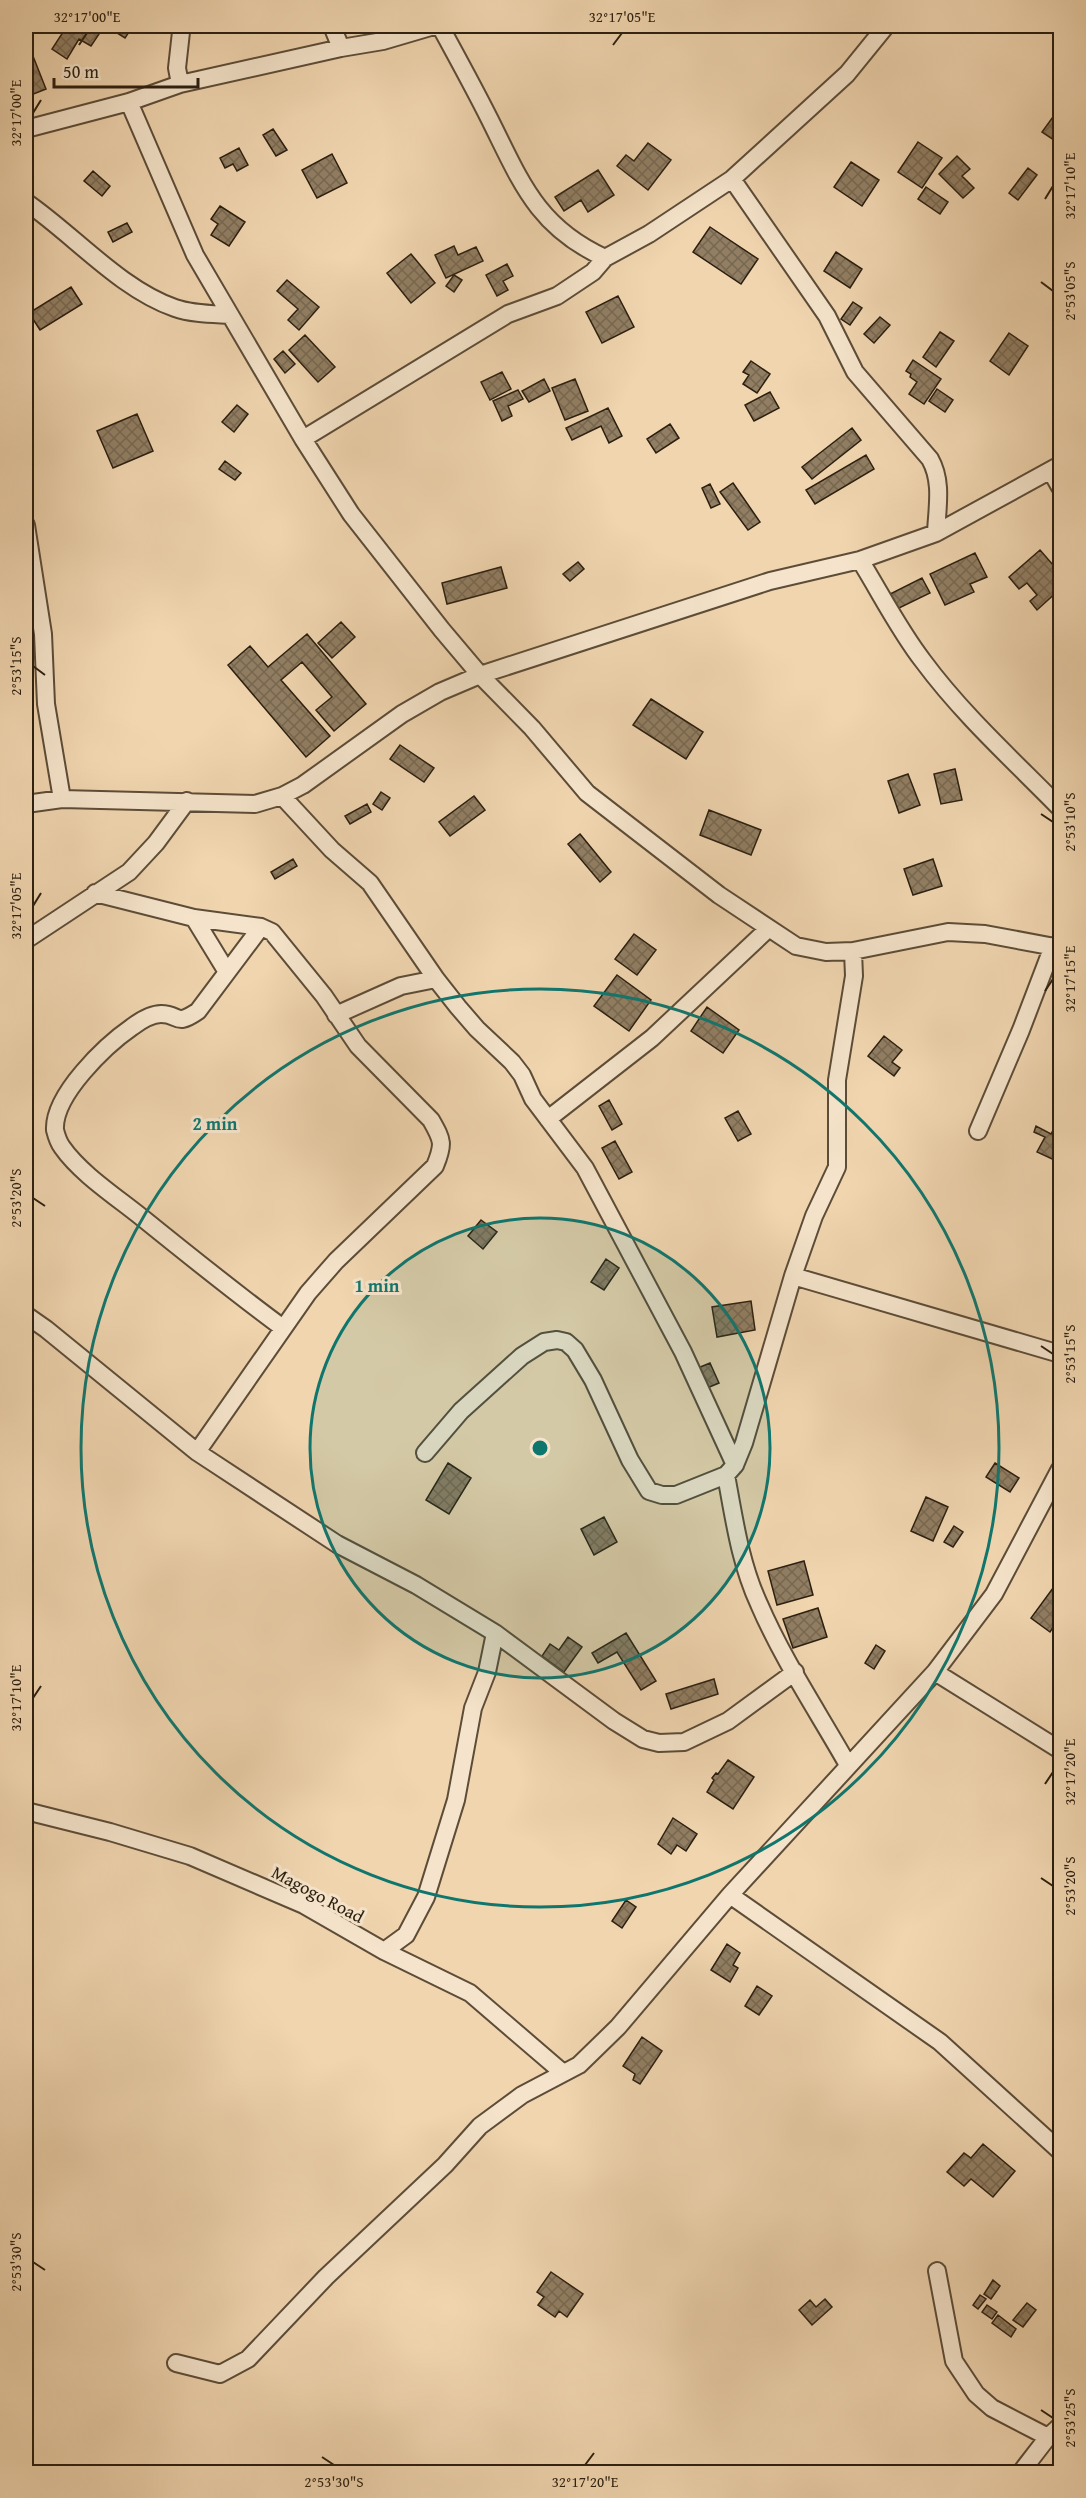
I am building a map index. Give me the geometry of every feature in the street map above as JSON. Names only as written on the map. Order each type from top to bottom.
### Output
[{"type":"street","points":[[179,26],[181,32],[177,68],[180,84]]},
{"type":"street","points":[[332,26],[341,48]]},
{"type":"street","points":[[26,129],[129,102],[180,84],[341,48],[383,41],[434,26]]},
{"type":"street","points":[[440,26],[533,202],[556,227],[584,249],[605,258]]},
{"type":"street","points":[[303,439],[508,314],[557,296],[592,272],[605,258],[649,234],[732,179],[847,74],[886,26]]},
{"type":"street","points":[[129,102],[146,137],[177,219],[195,255],[303,439],[351,513],[442,630],[480,675],[532,728],[587,793],[718,896],[796,946],[826,952],[853,951],[948,932],[985,934],[1057,947],[978,1131]]},
{"type":"street","points":[[732,179],[827,316],[855,372],[930,459],[937,471],[939,487],[936,534]]},
{"type":"street","points":[[26,202],[71,235],[99,261],[144,293],[175,308],[229,315]]},
{"type":"street","points":[[26,804],[62,799],[255,804],[282,796],[303,785],[402,714],[440,692],[480,675],[770,581],[860,560],[936,534],[1056,468],[1060,487]]},
{"type":"street","points":[[26,525],[44,634],[46,704],[62,799]]},
{"type":"street","points":[[860,560],[921,659],[939,683],[962,710],[1060,808]]},
{"type":"street","points":[[282,796],[332,850],[370,883],[436,979],[477,1029],[513,1062],[533,1099],[585,1168],[683,1352],[731,1470],[747,1572],[758,1604],[849,1765]]},
{"type":"street","points":[[26,940],[129,872],[143,858],[187,801]]},
{"type":"street","points":[[95,893],[195,918],[261,927],[272,932],[358,1046],[431,1120],[442,1148],[435,1166],[336,1261],[308,1293],[197,1452]]},
{"type":"street","points":[[195,918],[227,972]]},
{"type":"street","points":[[261,927],[198,1011],[180,1020],[163,1014],[152,1015],[132,1026],[87,1068],[68,1091],[58,1114],[55,1130],[61,1146],[101,1185],[231,1290],[283,1328]]},
{"type":"street","points":[[548,1119],[652,1038],[768,929]]},
{"type":"street","points":[[425,1453],[461,1411],[522,1356],[544,1342],[557,1340],[566,1342],[575,1350],[593,1380],[630,1460],[649,1491],[662,1495],[676,1495],[731,1470],[750,1423],[814,1216],[837,1167],[837,1080],[855,976],[853,951]]},
{"type":"street","points":[[336,1014],[400,986],[436,979]]},
{"type":"street","points":[[794,1276],[1060,1354]]},
{"type":"street","points":[[26,1315],[197,1452],[337,1544],[416,1585],[495,1633],[614,1721],[643,1739],[659,1743],[684,1742],[728,1721],[795,1672]]},
{"type":"street","points":[[176,2363],[219,2374],[248,2358],[326,2277],[445,2165],[480,2126],[505,2106],[562,2072],[579,2065],[618,2027],[730,1895],[935,1672],[994,1594],[1060,1469]]},
{"type":"street","points":[[384,1951],[406,1935],[426,1897],[456,1800],[472,1708],[487,1672],[495,1633]]},
{"type":"street","points":[[935,1672],[1060,1750]]},
{"type":"street","name":"Magogo Road","points":[[26,1811],[110,1832],[190,1856],[304,1905],[384,1951],[470,1993],[562,2072]]},
{"type":"street","points":[[730,1895],[940,2042],[1060,2151]]},
{"type":"street","points":[[937,2271],[954,2361],[976,2394],[992,2408],[1054,2431],[1022,2472]]},
{"type":"building","points":[[67,26],[85,26],[99,34],[91,46],[79,39],[67,59],[52,49]]},
{"type":"building","points":[[106,26],[133,26],[125,38]]},
{"type":"building","points":[[29,46],[46,89],[26,97],[26,48]]},
{"type":"building","points":[[1060,91],[1060,108],[1053,103]]},
{"type":"building","points":[[1058,110],[1060,111],[1060,144],[1042,132]]},
{"type":"building","points":[[273,129],[287,150],[276,156],[263,135]]},
{"type":"building","points":[[918,142],[942,158],[922,188],[898,172]]},
{"type":"building","points":[[648,143],[671,160],[648,190],[617,166],[626,155],[634,161]]},
{"type":"building","points":[[239,148],[248,165],[237,171],[233,164],[225,168],[220,158]]},
{"type":"building","points":[[332,154],[347,183],[317,198],[302,170]]},
{"type":"building","points":[[957,156],[970,169],[962,176],[974,188],[963,198],[939,174]]},
{"type":"building","points":[[851,162],[879,180],[862,206],[834,187]]},
{"type":"building","points":[[1028,168],[1037,175],[1018,200],[1009,193]]},
{"type":"building","points":[[598,170],[614,195],[588,212],[581,200],[564,211],[555,197]]},
{"type":"building","points":[[93,171],[110,186],[102,196],[84,181]]},
{"type":"building","points":[[926,187],[948,202],[940,214],[918,199]]},
{"type":"building","points":[[220,206],[245,222],[229,246],[211,235],[218,224],[211,219]]},
{"type":"building","points":[[127,223],[132,232],[113,242],[108,232]]},
{"type":"building","points":[[710,227],[758,259],[741,284],[693,252]]},
{"type":"building","points":[[454,246],[458,255],[476,247],[483,261],[446,278],[435,255]]},
{"type":"building","points":[[836,252],[862,269],[850,288],[824,271]]},
{"type":"building","points":[[411,254],[435,283],[411,303],[387,273]]},
{"type":"building","points":[[507,264],[513,276],[503,281],[508,290],[497,296],[486,275]]},
{"type":"building","points":[[454,275],[462,280],[454,292],[446,286]]},
{"type":"building","points":[[287,280],[319,307],[299,330],[288,320],[298,309],[277,291]]},
{"type":"building","points":[[71,287],[82,304],[40,330],[29,313]]},
{"type":"building","points":[[618,296],[634,327],[602,343],[586,312]]},
{"type":"building","points":[[853,302],[862,308],[850,325],[841,319]]},
{"type":"building","points":[[880,317],[890,325],[874,343],[864,334]]},
{"type":"building","points":[[940,332],[954,341],[936,367],[923,357]]},
{"type":"building","points":[[1009,333],[1028,346],[1009,375],[990,361]]},
{"type":"building","points":[[305,335],[335,367],[318,382],[289,350]]},
{"type":"building","points":[[283,351],[295,364],[285,373],[274,359]]},
{"type":"building","points":[[913,360],[941,379],[924,404],[909,394],[917,382],[906,371]]},
{"type":"building","points":[[751,361],[770,374],[757,393],[743,384],[749,375],[743,372]]},
{"type":"building","points":[[502,372],[511,389],[490,400],[481,382]]},
{"type":"building","points":[[544,379],[550,391],[529,402],[522,391]]},
{"type":"building","points":[[575,379],[588,411],[565,420],[552,388]]},
{"type":"building","points":[[937,389],[953,400],[945,412],[929,401]]},
{"type":"building","points":[[518,390],[523,399],[508,406],[512,416],[502,421],[493,401]]},
{"type":"building","points":[[770,392],[779,408],[754,421],[745,405]]},
{"type":"building","points":[[237,405],[248,414],[234,432],[222,422]]},
{"type":"building","points":[[608,408],[622,436],[609,443],[601,426],[572,440],[566,428]]},
{"type":"building","points":[[137,414],[153,451],[113,468],[97,431]]},
{"type":"building","points":[[670,424],[679,438],[656,453],[647,439]]},
{"type":"building","points":[[852,428],[861,440],[812,479],[802,467]]},
{"type":"building","points":[[866,455],[874,469],[815,504],[806,490]]},
{"type":"building","points":[[225,461],[241,473],[235,480],[219,469]]},
{"type":"building","points":[[733,483],[760,522],[748,530],[720,492]]},
{"type":"building","points":[[710,484],[720,504],[711,508],[702,488]]},
{"type":"building","points":[[1040,550],[1060,573],[1055,580],[1060,589],[1037,610],[1030,601],[1037,595],[1027,583],[1019,589],[1009,577]]},
{"type":"building","points":[[975,553],[987,577],[970,584],[974,592],[945,605],[930,574]]},
{"type":"building","points":[[578,562],[584,569],[570,581],[563,574]]},
{"type":"building","points":[[501,567],[507,588],[447,604],[442,583]]},
{"type":"building","points":[[922,578],[930,593],[897,609],[890,594]]},
{"type":"building","points":[[341,622],[355,637],[332,658],[318,643]]},
{"type":"building","points":[[307,634],[366,704],[334,731],[316,710],[332,697],[302,662],[281,680],[330,736],[306,757],[228,665],[250,646],[268,667]]},
{"type":"building","points":[[651,699],[703,732],[686,759],[633,725]]},
{"type":"building","points":[[400,745],[434,768],[424,782],[390,759]]},
{"type":"building","points":[[955,769],[962,800],[941,804],[934,774]]},
{"type":"building","points":[[908,774],[920,805],[899,813],[888,781]]},
{"type":"building","points":[[381,792],[390,798],[382,810],[373,804]]},
{"type":"building","points":[[474,796],[485,810],[450,836],[439,822]]},
{"type":"building","points":[[367,804],[371,812],[350,824],[345,816]]},
{"type":"building","points":[[709,810],[761,830],[751,855],[700,835]]},
{"type":"building","points":[[580,834],[611,872],[600,882],[568,844]]},
{"type":"building","points":[[293,859],[297,866],[275,879],[271,872]]},
{"type":"building","points":[[933,859],[942,886],[913,895],[904,869]]},
{"type":"building","points":[[634,934],[656,950],[637,975],[615,959]]},
{"type":"building","points":[[617,975],[651,1000],[629,1031],[594,1006]]},
{"type":"building","points":[[707,1007],[739,1030],[723,1053],[691,1031]]},
{"type":"building","points":[[884,1036],[902,1050],[892,1062],[900,1068],[894,1076],[868,1056]]},
{"type":"building","points":[[609,1100],[622,1124],[612,1130],[599,1106]]},
{"type":"building","points":[[738,1111],[751,1134],[738,1141],[725,1118]]},
{"type":"building","points":[[1060,1117],[1060,1154],[1052,1159],[1037,1152],[1045,1137],[1034,1132],[1036,1126],[1051,1134]]},
{"type":"building","points":[[615,1141],[632,1172],[619,1179],[602,1148]]},
{"type":"building","points":[[481,1220],[497,1232],[483,1249],[468,1236]]},
{"type":"building","points":[[606,1259],[619,1268],[604,1290],[591,1282]]},
{"type":"building","points":[[751,1301],[755,1330],[717,1337],[712,1307]]},
{"type":"building","points":[[710,1363],[719,1383],[707,1388],[698,1368]]},
{"type":"building","points":[[448,1463],[471,1478],[449,1514],[426,1500]]},
{"type":"building","points":[[995,1463],[1019,1478],[1010,1492],[986,1477]]},
{"type":"building","points":[[926,1497],[948,1507],[933,1541],[911,1531]]},
{"type":"building","points":[[604,1517],[617,1542],[594,1555],[581,1529]]},
{"type":"building","points":[[954,1526],[963,1532],[953,1547],[944,1542]]},
{"type":"building","points":[[804,1561],[813,1595],[777,1605],[768,1571]]},
{"type":"building","points":[[1053,1588],[1060,1593],[1060,1617],[1050,1632],[1031,1618]]},
{"type":"building","points":[[818,1608],[827,1637],[793,1648],[783,1619]]},
{"type":"building","points":[[626,1633],[656,1681],[641,1690],[617,1652],[598,1663],[592,1653]]},
{"type":"building","points":[[568,1637],[582,1647],[564,1672],[542,1656],[550,1644],[559,1650]]},
{"type":"building","points":[[876,1645],[885,1651],[874,1669],[865,1663]]},
{"type":"building","points":[[714,1679],[718,1694],[671,1709],[666,1694]]},
{"type":"building","points":[[728,1760],[754,1777],[733,1809],[707,1792],[714,1780],[712,1778],[716,1773],[718,1774]]},
{"type":"building","points":[[673,1818],[697,1834],[686,1851],[677,1845],[671,1854],[658,1844]]},
{"type":"building","points":[[626,1900],[636,1907],[622,1928],[612,1921]]},
{"type":"building","points":[[727,1944],[740,1953],[733,1965],[738,1968],[730,1982],[711,1970]]},
{"type":"building","points":[[757,1986],[772,1996],[759,2015],[745,2006]]},
{"type":"building","points":[[642,2037],[662,2051],[640,2084],[633,2080],[635,2074],[623,2066]]},
{"type":"building","points":[[983,2144],[1015,2171],[993,2197],[971,2179],[964,2186],[947,2172],[964,2153],[971,2158]]},
{"type":"building","points":[[551,2272],[583,2294],[567,2317],[559,2311],[555,2317],[538,2305],[544,2297],[537,2292]]},
{"type":"building","points":[[993,2280],[1000,2286],[991,2299],[984,2294]]},
{"type":"building","points":[[980,2295],[986,2299],[978,2309],[973,2305]]},
{"type":"building","points":[[825,2299],[832,2307],[812,2325],[799,2310],[810,2300],[816,2307]]},
{"type":"building","points":[[1027,2303],[1036,2310],[1023,2327],[1013,2320]]},
{"type":"building","points":[[987,2305],[997,2312],[992,2319],[982,2312]]},
{"type":"building","points":[[998,2315],[1016,2329],[1011,2337],[992,2323]]}]
